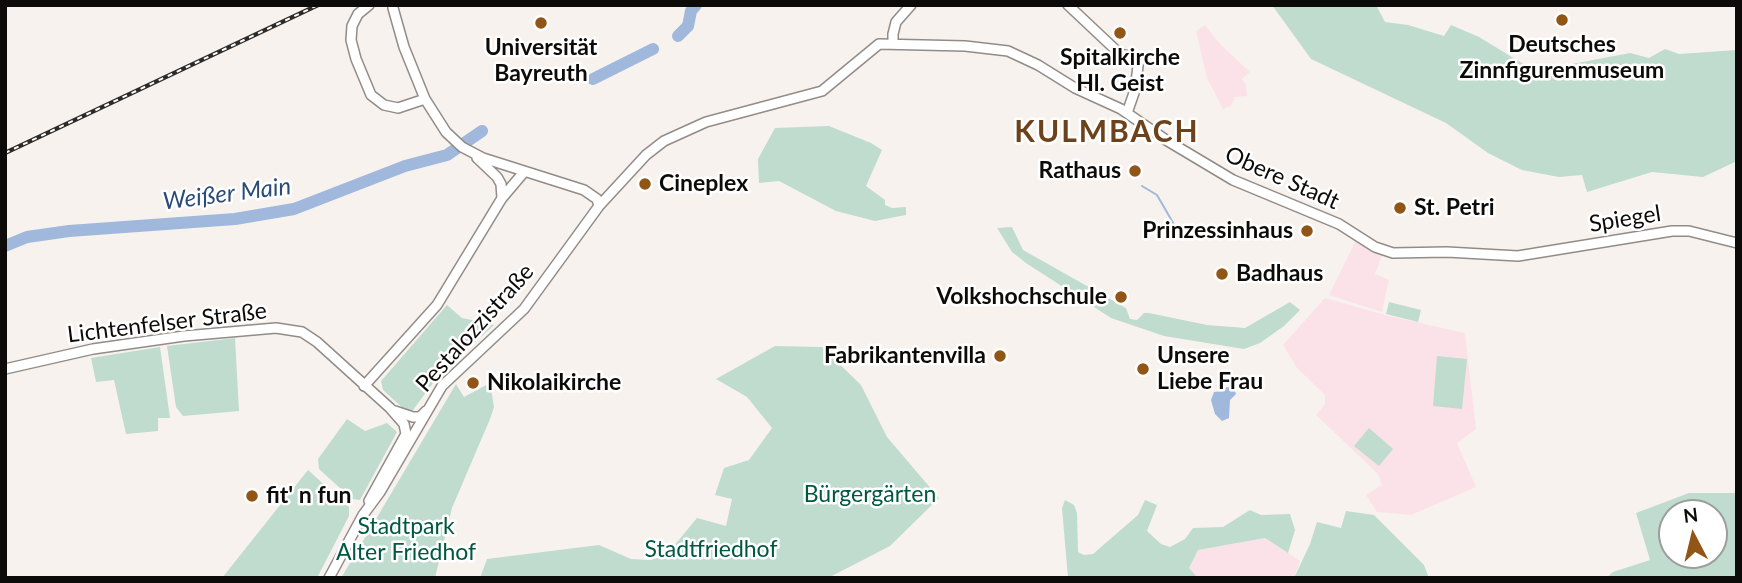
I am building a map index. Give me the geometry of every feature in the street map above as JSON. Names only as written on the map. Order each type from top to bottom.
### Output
[{"type":"street","points":[[369,5],[358,14],[352,26],[351,40],[360,71],[371,95],[384,105],[398,108],[425,99]]},
{"type":"street","points":[[893,43],[896,22],[911,5]]},
{"type":"street","points":[[1068,5],[1120,54],[1139,58],[1135,90],[1127,113]]},
{"type":"street","points":[[393,8],[409,61],[425,99],[446,132],[498,177],[502,184],[502,198]]},
{"type":"street","name":"Obere Stadt","points":[[893,43],[983,47],[1008,51],[1127,113],[1233,180],[1339,225],[1375,247],[1393,253],[1447,252],[1489,256]]},
{"type":"street","name":"Pestalozzistraße","points":[[329,578],[363,515],[442,386],[524,309],[599,206],[646,155],[684,131],[706,122],[822,91],[874,46],[893,43]]},
{"type":"street","points":[[469,151],[492,162],[584,190],[597,199],[599,206]]},
{"type":"street","points":[[364,386],[437,305],[502,198],[524,172]]},
{"type":"street","name":"Spiegel","points":[[1489,256],[1518,256],[1672,231],[1698,233],[1737,243]]},
{"type":"street","name":"Lichtenfelser Straße","points":[[5,369],[107,347],[184,336],[276,328],[302,332],[317,342],[390,408],[406,429]]},
{"type":"street","points":[[390,408],[412,417],[426,411]]},
{"type":"street","name":"Pestalozzistraße","points":[[363,515],[373,490],[406,435],[406,429]]},
{"type":"shaded area","points":[[1205,25],[1221,45],[1250,72],[1242,79],[1246,84],[1247,96],[1235,97],[1231,106],[1223,109],[1207,78],[1196,31]]},
{"type":"shaded area","points":[[1356,240],[1383,253],[1375,274],[1389,280],[1382,312],[1329,295]]},
{"type":"shaded area","points":[[1325,298],[1465,333],[1476,429],[1457,443],[1476,487],[1411,515],[1377,512],[1366,495],[1382,485],[1378,474],[1316,415],[1325,404],[1325,395],[1297,368],[1283,345]]},
{"type":"shaded area","points":[[1265,538],[1300,561],[1294,578],[1198,578],[1189,568],[1198,550]]},
{"type":"green space","points":[[1272,5],[1376,5],[1385,22],[1408,25],[1444,36],[1451,25],[1479,37],[1535,71],[1630,53],[1649,58],[1665,49],[1679,54],[1737,50],[1737,161],[1703,177],[1652,172],[1587,192],[1582,175],[1559,177],[1522,170],[1488,153],[1446,123],[1311,59]]},
{"type":"green space","points":[[829,126],[882,150],[866,186],[885,200],[885,205],[892,208],[906,207],[906,215],[875,221],[836,211],[779,181],[759,183],[758,159],[775,128]]},
{"type":"green space","points":[[1012,227],[1023,250],[1126,308],[1130,319],[1137,320],[1144,313],[1149,313],[1207,325],[1245,328],[1290,302],[1300,310],[1284,326],[1260,343],[1244,349],[1164,336],[1111,318],[1026,263],[1012,252],[997,228]]},
{"type":"green space","points":[[1389,302],[1421,310],[1418,322],[1386,314]]},
{"type":"green space","points":[[447,305],[462,318],[494,325],[439,375],[413,410],[406,411],[383,390],[381,381]]},
{"type":"green space","points":[[235,338],[239,411],[183,416],[176,407],[167,346]]},
{"type":"green space","points":[[775,346],[822,347],[861,385],[887,437],[939,498],[890,546],[828,578],[480,578],[487,559],[599,545],[631,559],[658,558],[673,547],[697,518],[726,526],[732,499],[715,495],[724,468],[749,460],[772,428],[747,397],[716,379]]},
{"type":"green space","points":[[160,347],[170,418],[158,418],[158,431],[126,434],[114,380],[96,382],[91,358]]},
{"type":"green space","points":[[1437,356],[1467,359],[1462,409],[1433,406]]},
{"type":"green space","name":"Stadtpark Alter Friedhof","points":[[490,383],[494,407],[452,508],[435,578],[341,578],[456,384],[464,397]]},
{"type":"green space","points":[[347,419],[365,431],[387,423],[397,432],[360,500],[352,499],[319,469],[318,459]]},
{"type":"green space","points":[[1369,428],[1393,449],[1379,466],[1354,446]]},
{"type":"green space","points":[[308,470],[349,507],[349,516],[317,578],[222,578]]},
{"type":"green space","points":[[1689,493],[1737,493],[1737,578],[1606,578],[1613,572],[1650,560],[1636,513],[1658,505],[1658,569],[1728,569],[1728,499],[1673,499]]},
{"type":"green space","points":[[1065,500],[1074,505],[1077,513],[1078,552],[1084,555],[1093,554],[1138,515],[1145,500],[1157,505],[1147,531],[1161,544],[1170,547],[1185,539],[1193,528],[1223,527],[1250,510],[1261,515],[1290,514],[1295,530],[1288,553],[1265,538],[1198,550],[1189,568],[1198,578],[1068,578],[1062,508]]},
{"type":"green space","points":[[1346,511],[1374,515],[1424,565],[1429,578],[1294,578],[1317,522],[1341,528]]},
{"type":"water","points":[[1227,387],[1234,388],[1236,394],[1230,400],[1229,418],[1222,421],[1215,414],[1211,400],[1214,392],[1223,391]]},
{"type":"waterway","name":"Weißer Main","points":[[678,36],[688,26],[691,11],[696,5]]},
{"type":"waterway","name":"Weißer Main","points":[[593,79],[653,49]]},
{"type":"waterway","name":"Weißer Main","points":[[5,246],[27,237],[69,231],[235,219],[294,209],[405,166],[447,155],[482,131]]},
{"type":"waterway","points":[[1142,186],[1157,195],[1176,228],[1193,238]]},
{"type":"railway","points":[[5,153],[318,5]]},
{"type":"place","name":"Deutsches Zinnfigurenmuseum","points":[[1562,20]]},
{"type":"place","name":"Universität Bayreuth","points":[[541,23]]},
{"type":"place","name":"Spitalkirche Hl. Geist","points":[[1120,33]]},
{"type":"place","name":"Rathaus","points":[[1135,171]]},
{"type":"place","name":"Cineplex","points":[[645,184]]},
{"type":"place","name":"St. Petri","points":[[1400,208]]},
{"type":"place","name":"Prinzessinhaus","points":[[1307,231]]},
{"type":"place","name":"Badhaus","points":[[1222,274]]},
{"type":"place","name":"Volkshochschule","points":[[1121,297]]},
{"type":"place","name":"Fabrikantenvilla","points":[[1000,356]]},
{"type":"place","name":"Unsere Liebe Frau","points":[[1143,369]]},
{"type":"place","name":"Nikolaikirche","points":[[473,383]]},
{"type":"place","name":"fit' n fun","points":[[252,496]]},
{"type":"district","name":"KULMBACH","points":[[1107,132]]},
{"type":"park label","name":"Bürgergärten","points":[[870,495]]},
{"type":"park label","name":"Stadtfriedhof","points":[[711,550]]}]
